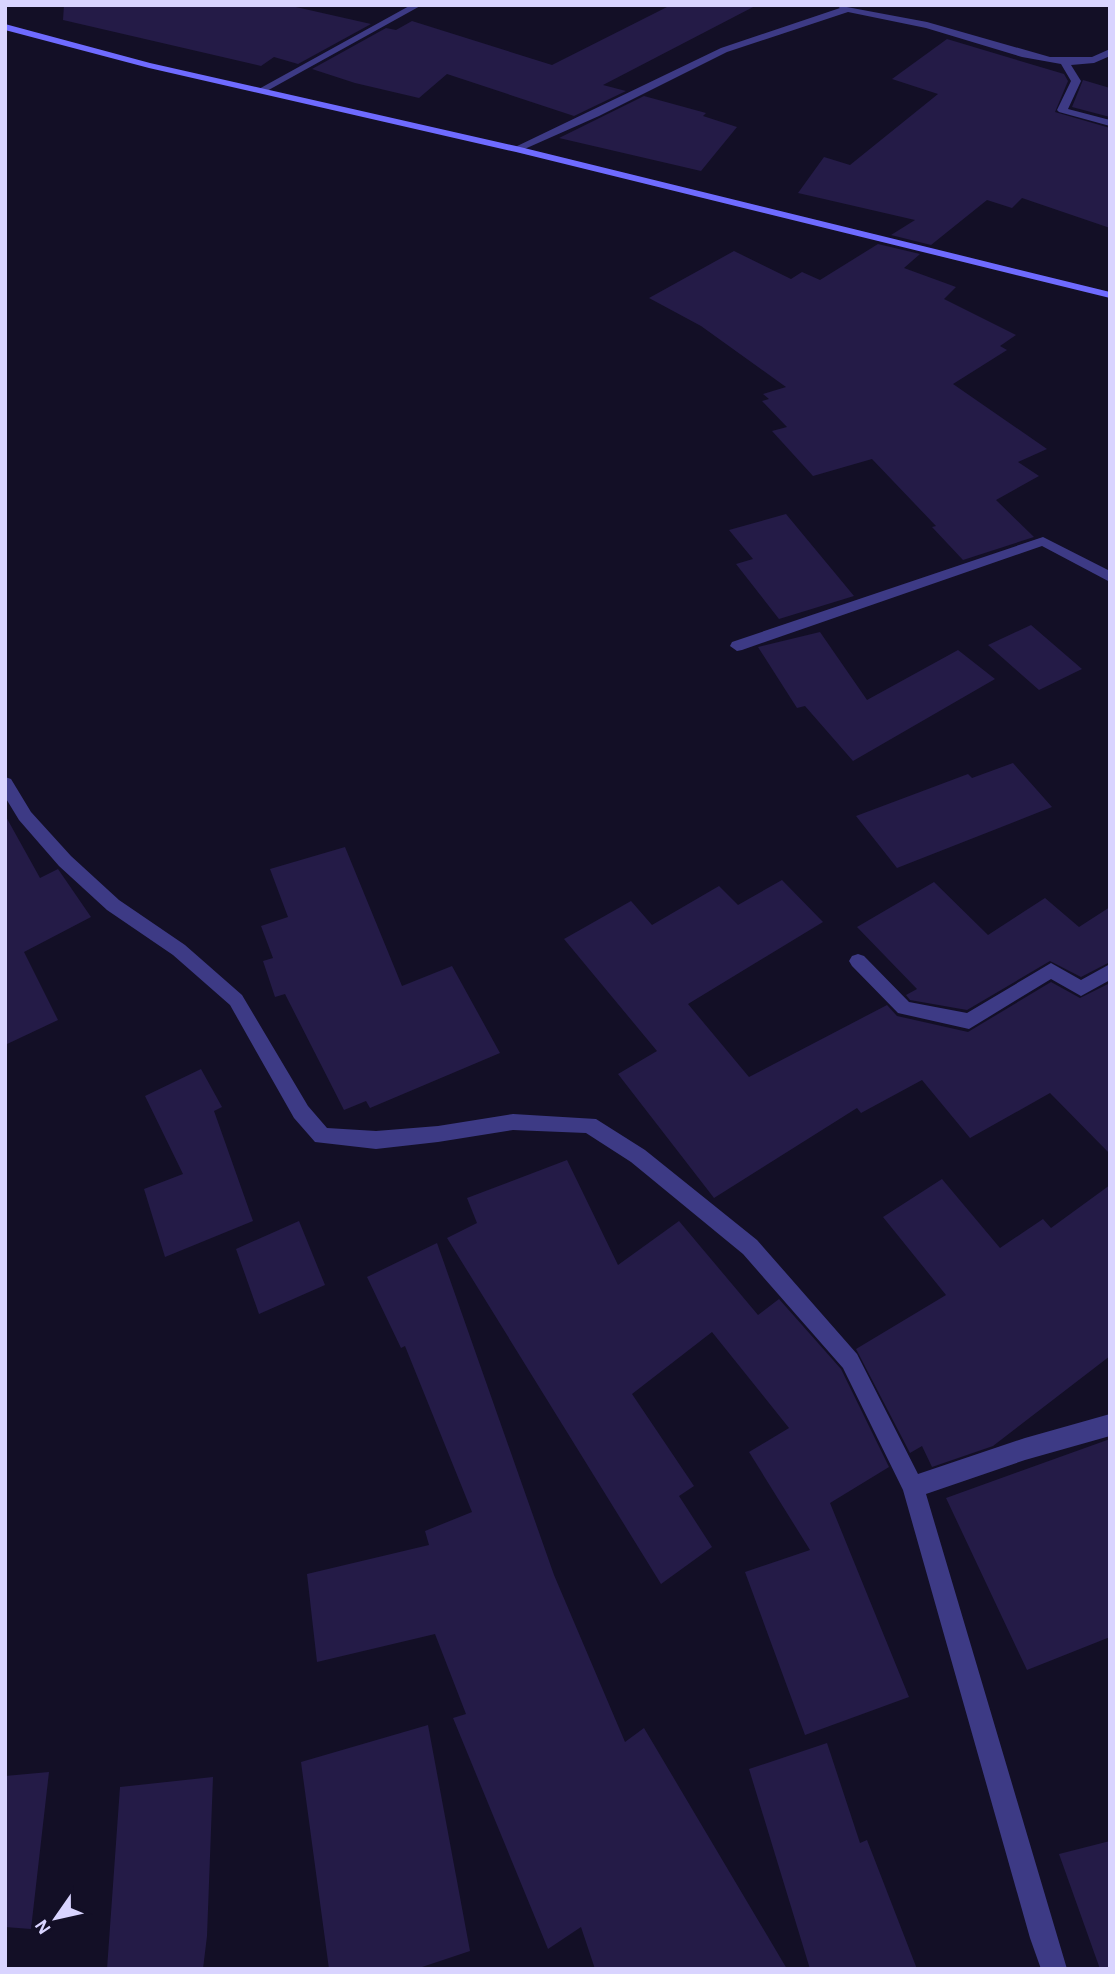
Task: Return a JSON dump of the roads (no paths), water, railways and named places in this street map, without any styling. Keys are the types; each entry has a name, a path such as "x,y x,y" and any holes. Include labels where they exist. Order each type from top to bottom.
{"street":[{"path":"262,90 418,5"},
{"path":"516,149 596,114 724,50 843,7 937,28 1032,58 1075,61 1104,56 1110,52"},
{"path":"5,27 149,65 516,149 1110,295"},
{"path":"1063,60 1076,81 1062,110 1110,123"},
{"path":"737,646 1043,541 1110,577"},
{"path":"5,783 25,816 65,861 113,905 179,950 236,1000 301,1112 321,1136 376,1140 438,1134 513,1122 589,1125 638,1156 750,1247 850,1361 914,1487 1054,1969"},
{"path":"858,961 904,1008 969,1021 1051,970 1080,989 1110,971"},
{"path":"914,1487 1026,1449 1110,1425"}]}
